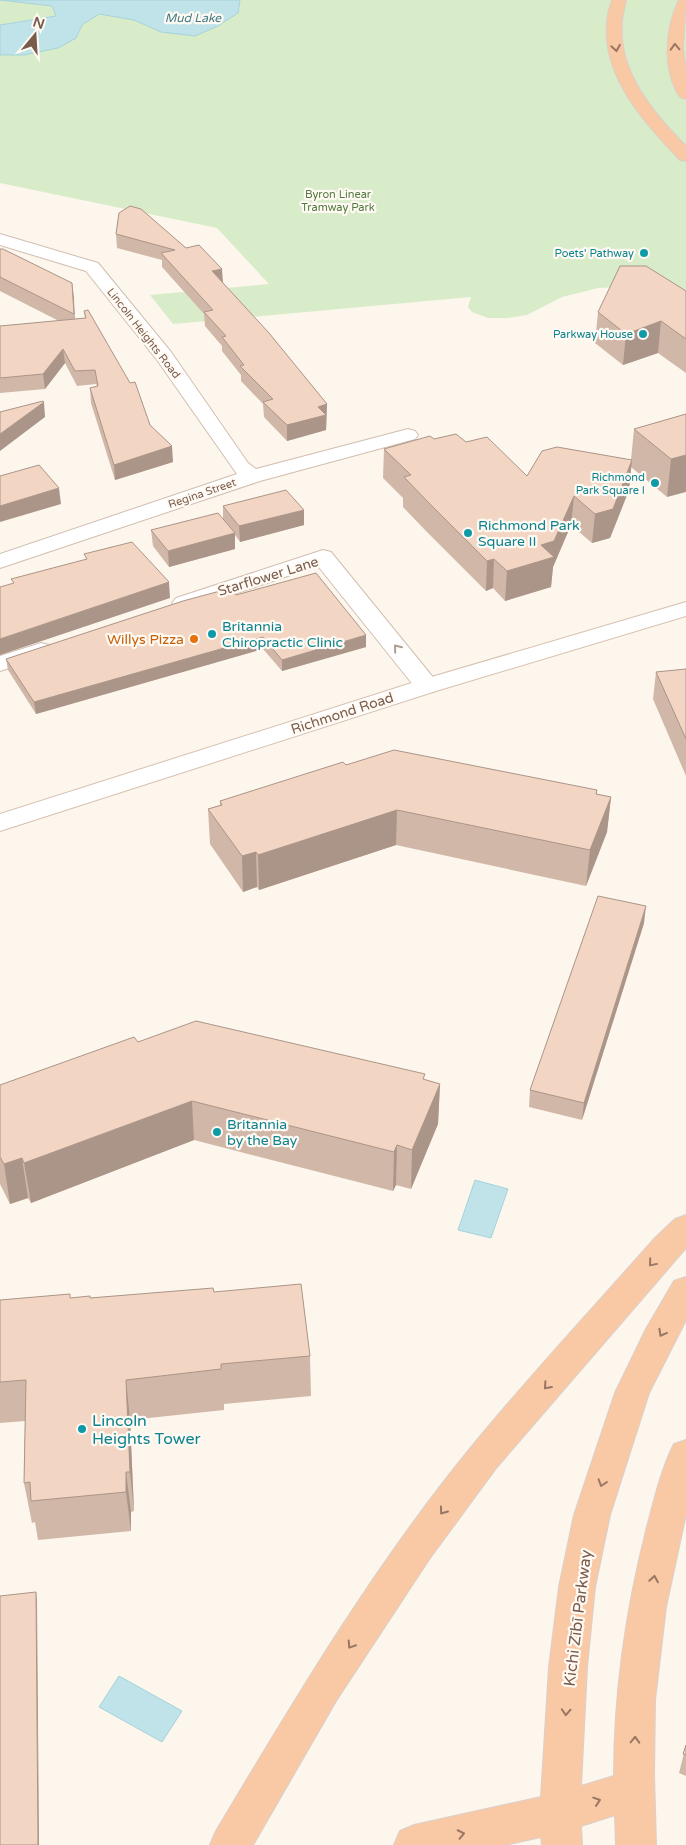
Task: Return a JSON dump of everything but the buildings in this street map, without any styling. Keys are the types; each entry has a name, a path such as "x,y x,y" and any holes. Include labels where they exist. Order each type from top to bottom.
{"highway":[{"path":"619,0 614,32 616,51 622,69 642,106 686,156"},
{"path":"686,0 676,28 674,43 679,75 686,94"},
{"path":"230,1845 323,1688 378,1604 443,1511 485,1456 666,1247 686,1228"},
{"name":"Kichi Zībī Parkway","path":"561,1829 568,1667 577,1587 592,1515 632,1393 658,1340 686,1290"},
{"path":"636,1845 634,1789 636,1700 656,1563 669,1507 686,1455"},
{"path":"414,1845 561,1829 634,1789"}],"street":[{"name":"Lincoln Heights Road","path":"0,239 76,260 92,267 164,356 241,467 252,476"},
{"name":"Regina Street","path":"0,560 252,476 408,435"},
{"name":"Starflower Lane","path":"166,609 323,557 427,686"},
{"name":"Richmond Road","path":"0,822 427,686 686,608"},
{"path":"0,664 65,642"}],"green space":[{"path":"0,0 52,6 56,16 0,25"},
{"name":"Byron Linear Tramway Park","path":"239,0 686,0 686,313 618,287 598,288 562,297 527,315 508,318 488,318 472,312 468,307 471,297 173,324 150,295 269,284 217,228 0,183 0,55 24,55 76,38 82,25 99,14 134,20 161,32"}],"water":[{"name":"Mud Lake","path":"0,0 240,0 238,13 218,26 195,36 161,32 134,20 99,14 82,25 76,38 58,48 24,55 0,55 0,25 56,16 52,6"},
{"path":"475,1180 508,1189 491,1238 458,1230"},
{"path":"119,1676 182,1711 162,1742 99,1707"}],"place":[{"name":"Poets' Pathway","path":"644,253"},
{"name":"Parkway House","path":"643,334"},
{"name":"Richmond Park Square I","path":"655,483"},
{"name":"Richmond Park Square II","path":"468,533"},
{"name":"Britannia Chiropractic Clinic","path":"212,634"},
{"name":"Willys Pizza","path":"194,639"},
{"name":"Britannia by the Bay","path":"217,1132"},
{"name":"Lincoln Heights Tower","path":"82,1429"}]}
